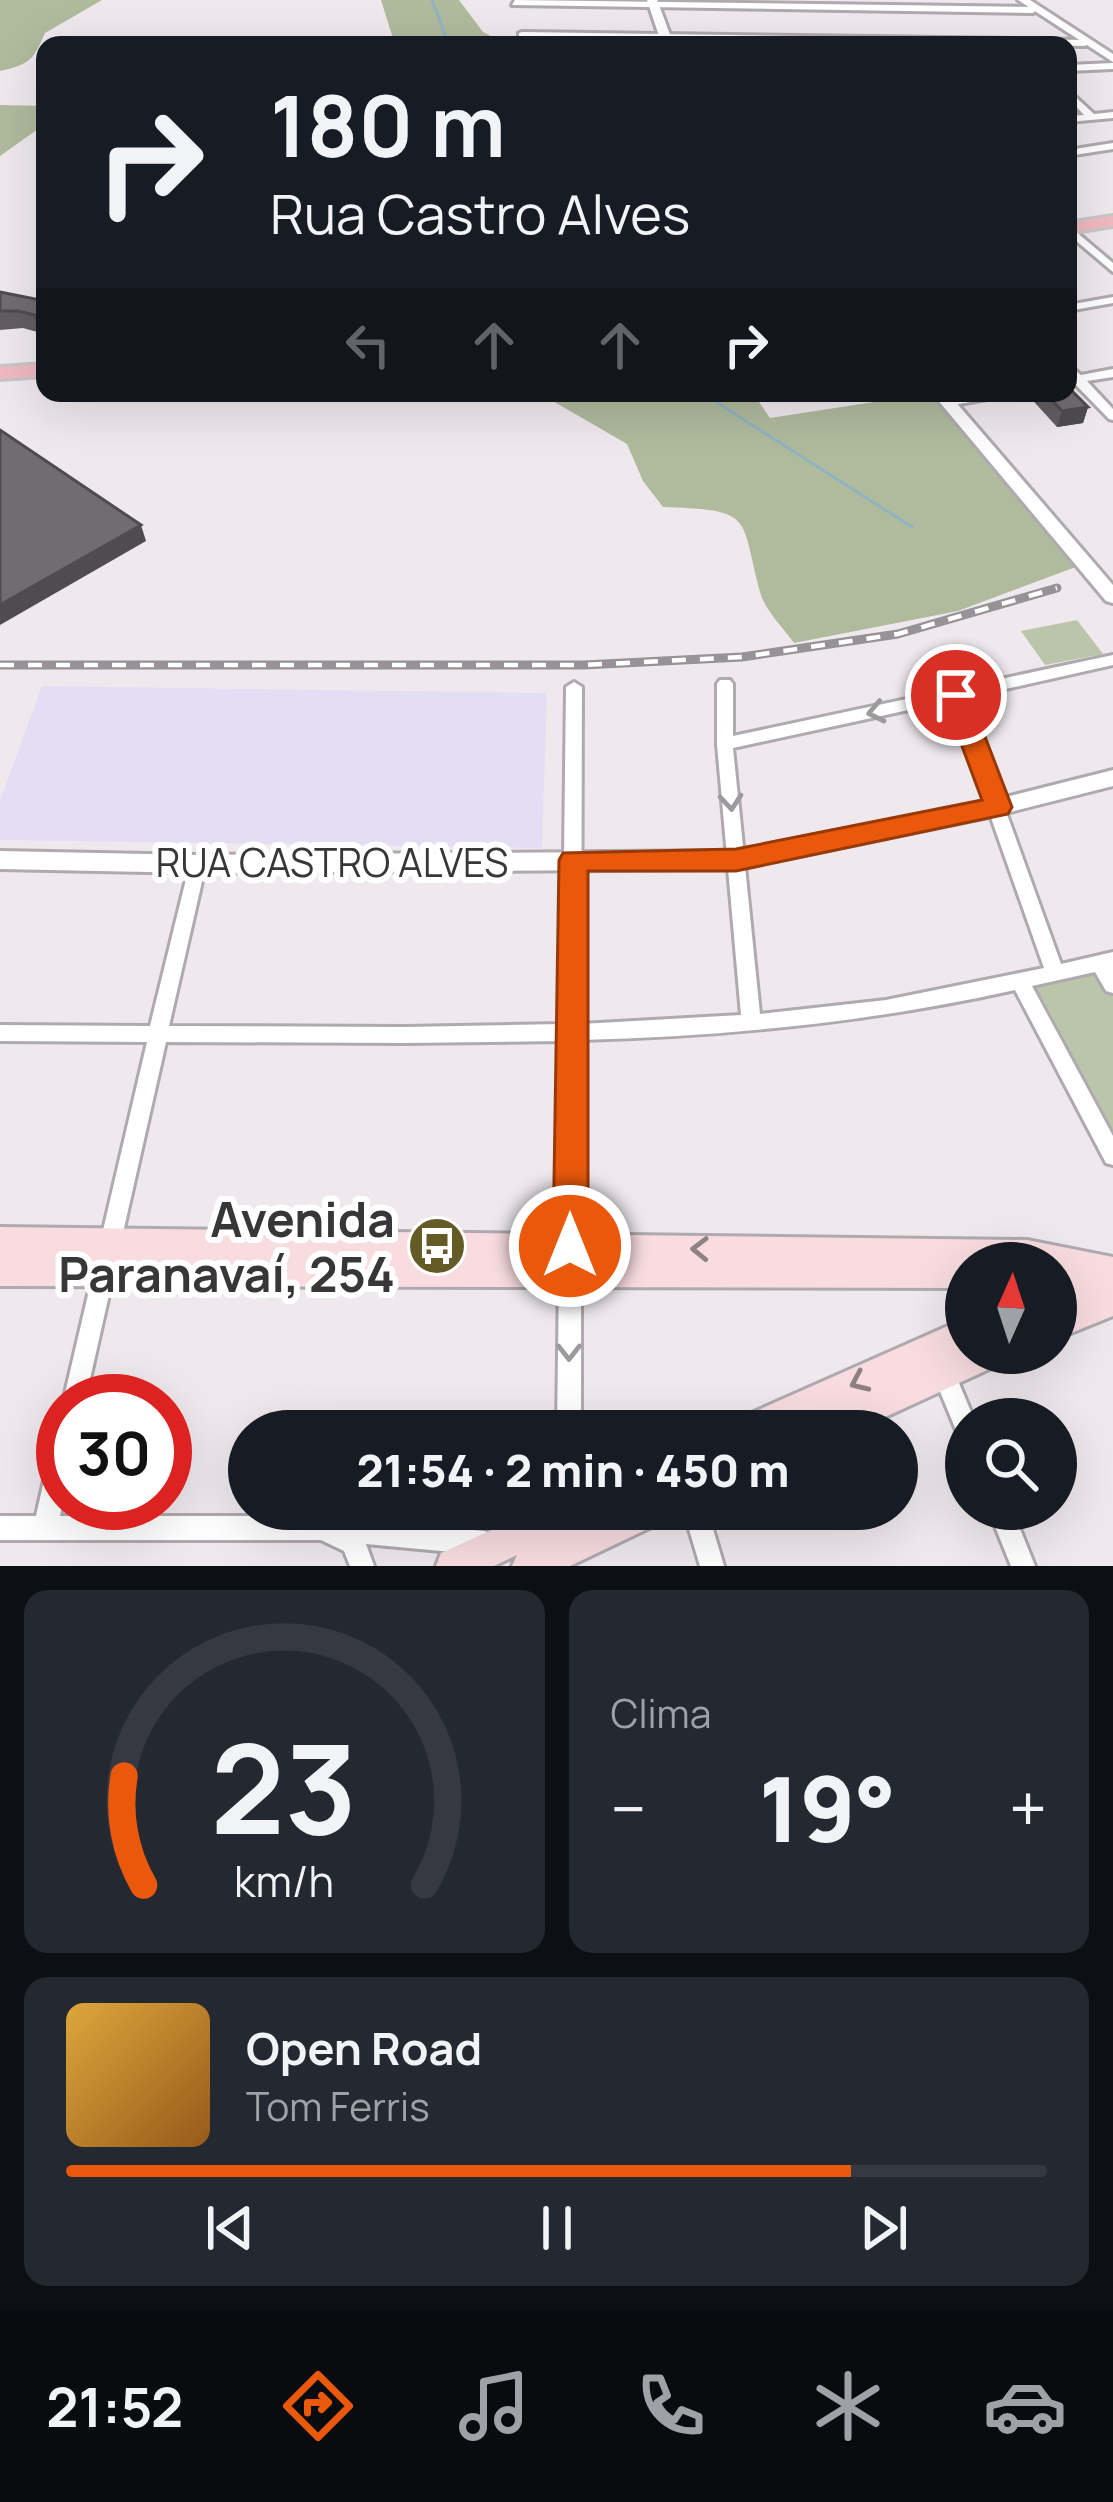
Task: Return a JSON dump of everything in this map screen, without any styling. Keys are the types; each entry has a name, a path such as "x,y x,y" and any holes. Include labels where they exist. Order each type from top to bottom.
{"main road":[{"path":"1077,213 1113,208"},
{"path":"1077,227 1113,221"},
{"path":"0,370 36,368"},
{"path":"0,1242 107,1257 570,1260 1027,1255 1112,1280"},
{"path":"0,1271 107,1257"},
{"path":"570,1260 945,1273"},
{"path":"1077,1289 1112,1280"},
{"path":"1077,1307 1112,1280"},
{"path":"798,1410 945,1343"},
{"path":"863,1410 944,1372"},
{"path":"454,1566 528,1530"},
{"path":"530,1566 607,1530"}],"street":[{"path":"522,36 514,2 1028,5 1074,36"},
{"path":"652,2 663,36"},
{"path":"845,4 855,36"},
{"path":"1077,38 1113,63"},
{"path":"1077,43 1085,43"},
{"path":"1077,67 1113,63"},
{"path":"1077,101 1092,117"},
{"path":"1077,118 1113,115"},
{"path":"1077,152 1107,147 1113,158"},
{"path":"1077,236 1113,269"},
{"path":"1077,306 1113,300"},
{"path":"1077,376 1113,373"},
{"path":"1077,382 1113,416"},
{"path":"948,402 1107,590"},
{"path":"725,744 1113,660"},
{"path":"725,684 725,744 751,1022"},
{"path":"569,1410 574,687"},
{"path":"956,695 1055,972"},
{"name":"RUA CASTRO ALVES","path":"0,860 197,864 736,860 998,807 1113,778"},
{"path":"80,1374 197,864"},
{"path":"0,1033 571,1035 895,1007 1106,962 1113,985"},
{"path":"1020,981 1113,1156"},
{"path":"944,1372 955,1398"},
{"path":"0,1528 36,1528"},
{"path":"192,1528 228,1528"},
{"path":"328,1530 344,1535 362,1566"},
{"path":"343,1530 497,1544"},
{"path":"701,1530 712,1566"},
{"path":"1008,1530 1023,1566"}],"shaded area":[{"path":"42,686 547,693 542,848 0,840 0,800"}],"green space":[{"path":"0,0 102,0 36,36 34,55 0,71"},
{"path":"381,0 459,0 491,36 392,36"},
{"path":"0,105 36,106 36,130 0,156"},
{"path":"554,402 759,402 770,418 874,402 940,402 1081,565 958,611 794,643 763,601 739,522 715,511 663,507 643,481 627,444"},
{"path":"1077,620 1103,654 1045,665 1021,631"},
{"path":"1099,963 1113,985 1113,1156 1020,981"}],"building":[{"path":"0,292 36,299 36,318 0,311"},
{"path":"1077,396 1088,407 1062,411 1054,402 1077,402"},
{"path":"0,430 141,525 0,605"}],"waterway":[{"path":"432,0 446,36"},
{"path":"716,402 912,527"}],"railway":[{"path":"0,665 584,665 742,657 898,634 1057,588"}],"place":[{"name":"Avenida Paranavaí, 254","path":"437,1246"}],"route":[{"path":"570,1246 574,860 736,860 998,807 956,695"}]}
